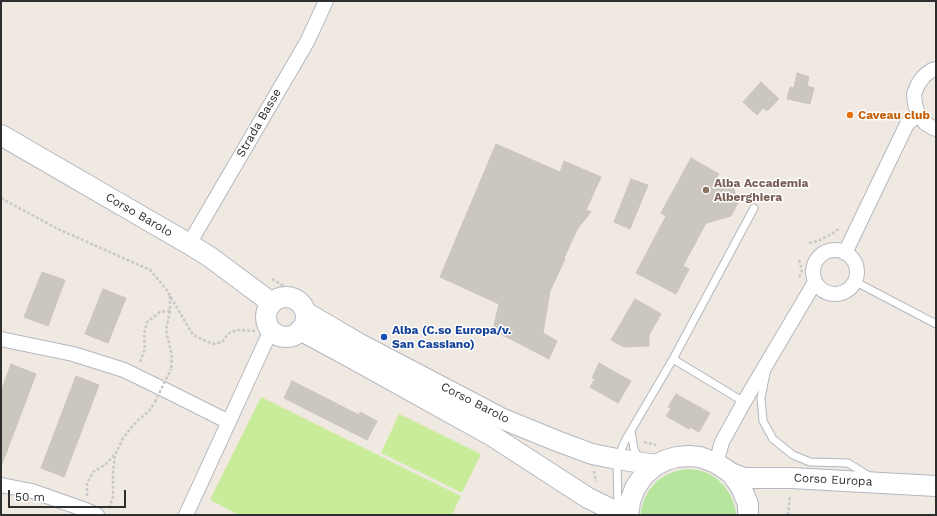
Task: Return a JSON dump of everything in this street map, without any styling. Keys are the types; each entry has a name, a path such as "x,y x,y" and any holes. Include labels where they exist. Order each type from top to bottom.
{"main road":[{"name":"Corso Barolo","path":"1,135 210,257 271,304"},
{"path":"281,297 293,298 303,306 302,313 295,334 282,336 270,333 266,320 266,314 271,304 275,300 281,297"},
{"name":"Corso Barolo","path":"302,313 503,419 592,454 649,464"},
{"name":"Corso Barolo","path":"302,313 350,357 494,438 588,498 623,514"},
{"name":"Corso Europa","path":"649,464 689,456 700,457 744,478 791,478 936,486"},
{"path":"623,514 630,502 635,488 644,475 649,464"},
{"path":"723,468 741,487 748,504 748,515"}],"street":[{"name":"Strada Basse","path":"189,244 307,42 326,1"},
{"path":"936,69 924,76 918,84 914,94 914,104 918,114 924,123 936,129"},
{"path":"845,253 907,124 918,114"},
{"path":"832,250 845,253 854,262 856,268 854,281 851,287 845,291 832,293 825,291 815,282 813,275 816,262 825,252 832,250"},
{"path":"723,468 722,442 815,282"},
{"path":"186,515 270,333"},
{"path":"1,339 72,354 124,370 229,422"},
{"path":"1,485 32,491 92,512"}],"lane":[{"path":"623,514 617,459 626,439 673,359 754,208"},
{"path":"854,281 936,324"},
{"path":"673,359 744,402"},
{"path":"767,364 761,398 763,421 773,439 793,455 810,462 848,464 882,483"},
{"path":"631,431 634,449 649,464"}],"path":[{"path":"1,198 58,229 150,270 166,289 193,335 213,344 222,342 228,334 237,330 270,333"},
{"path":"268,277 302,313"},
{"path":"113,497 115,455 123,438 155,402 171,369 172,356 166,330 170,311 170,296"},
{"path":"135,376 145,349 144,334 147,322 160,312 170,311"},
{"path":"588,498 596,483 592,454"},
{"path":"92,512 87,483 93,472 106,464 115,455"}],"green space":[{"path":"261,397 461,496 452,515 239,515 210,500"},
{"path":"399,414 481,454 462,493 381,453"},
{"path":"687,469 708,473 717,479 731,496 736,515 641,515 644,500 649,490 657,481 676,471"}],"building":[{"path":"797,73 809,77 807,86 814,88 810,104 787,99 790,87 794,88"},
{"path":"761,82 779,99 767,111 763,108 757,115 743,102"},
{"path":"496,144 560,172 564,161 601,177 586,210 591,212 578,228 550,291 543,333 557,341 549,359 493,330 499,304 440,277"},
{"path":"691,158 719,174 716,179 734,189 738,203 731,216 706,223 683,266 689,269 676,294 636,273 666,216 661,213"},
{"path":"631,179 648,185 630,229 614,222"},
{"path":"42,272 65,280 48,326 24,317"},
{"path":"103,289 126,298 108,343 85,334"},
{"path":"635,299 661,314 649,335 649,346 624,347 611,340"},
{"path":"599,363 631,381 618,403 590,387 595,379 592,378"},
{"path":"11,364 36,374 2,464 1,392"},
{"path":"76,376 99,385 64,477 41,468"},
{"path":"292,381 359,415 360,412 377,421 367,440 284,398"},
{"path":"676,394 710,413 699,432 690,427 689,429 666,416 671,409 668,407"}],"place":[{"name":"Caveau club","path":"850,115"},
{"name":"Alba Accademia Alberghiera","path":"706,190"},
{"name":"Alba (C.so Europa/v. San Cassiano)","path":"384,337"}]}
